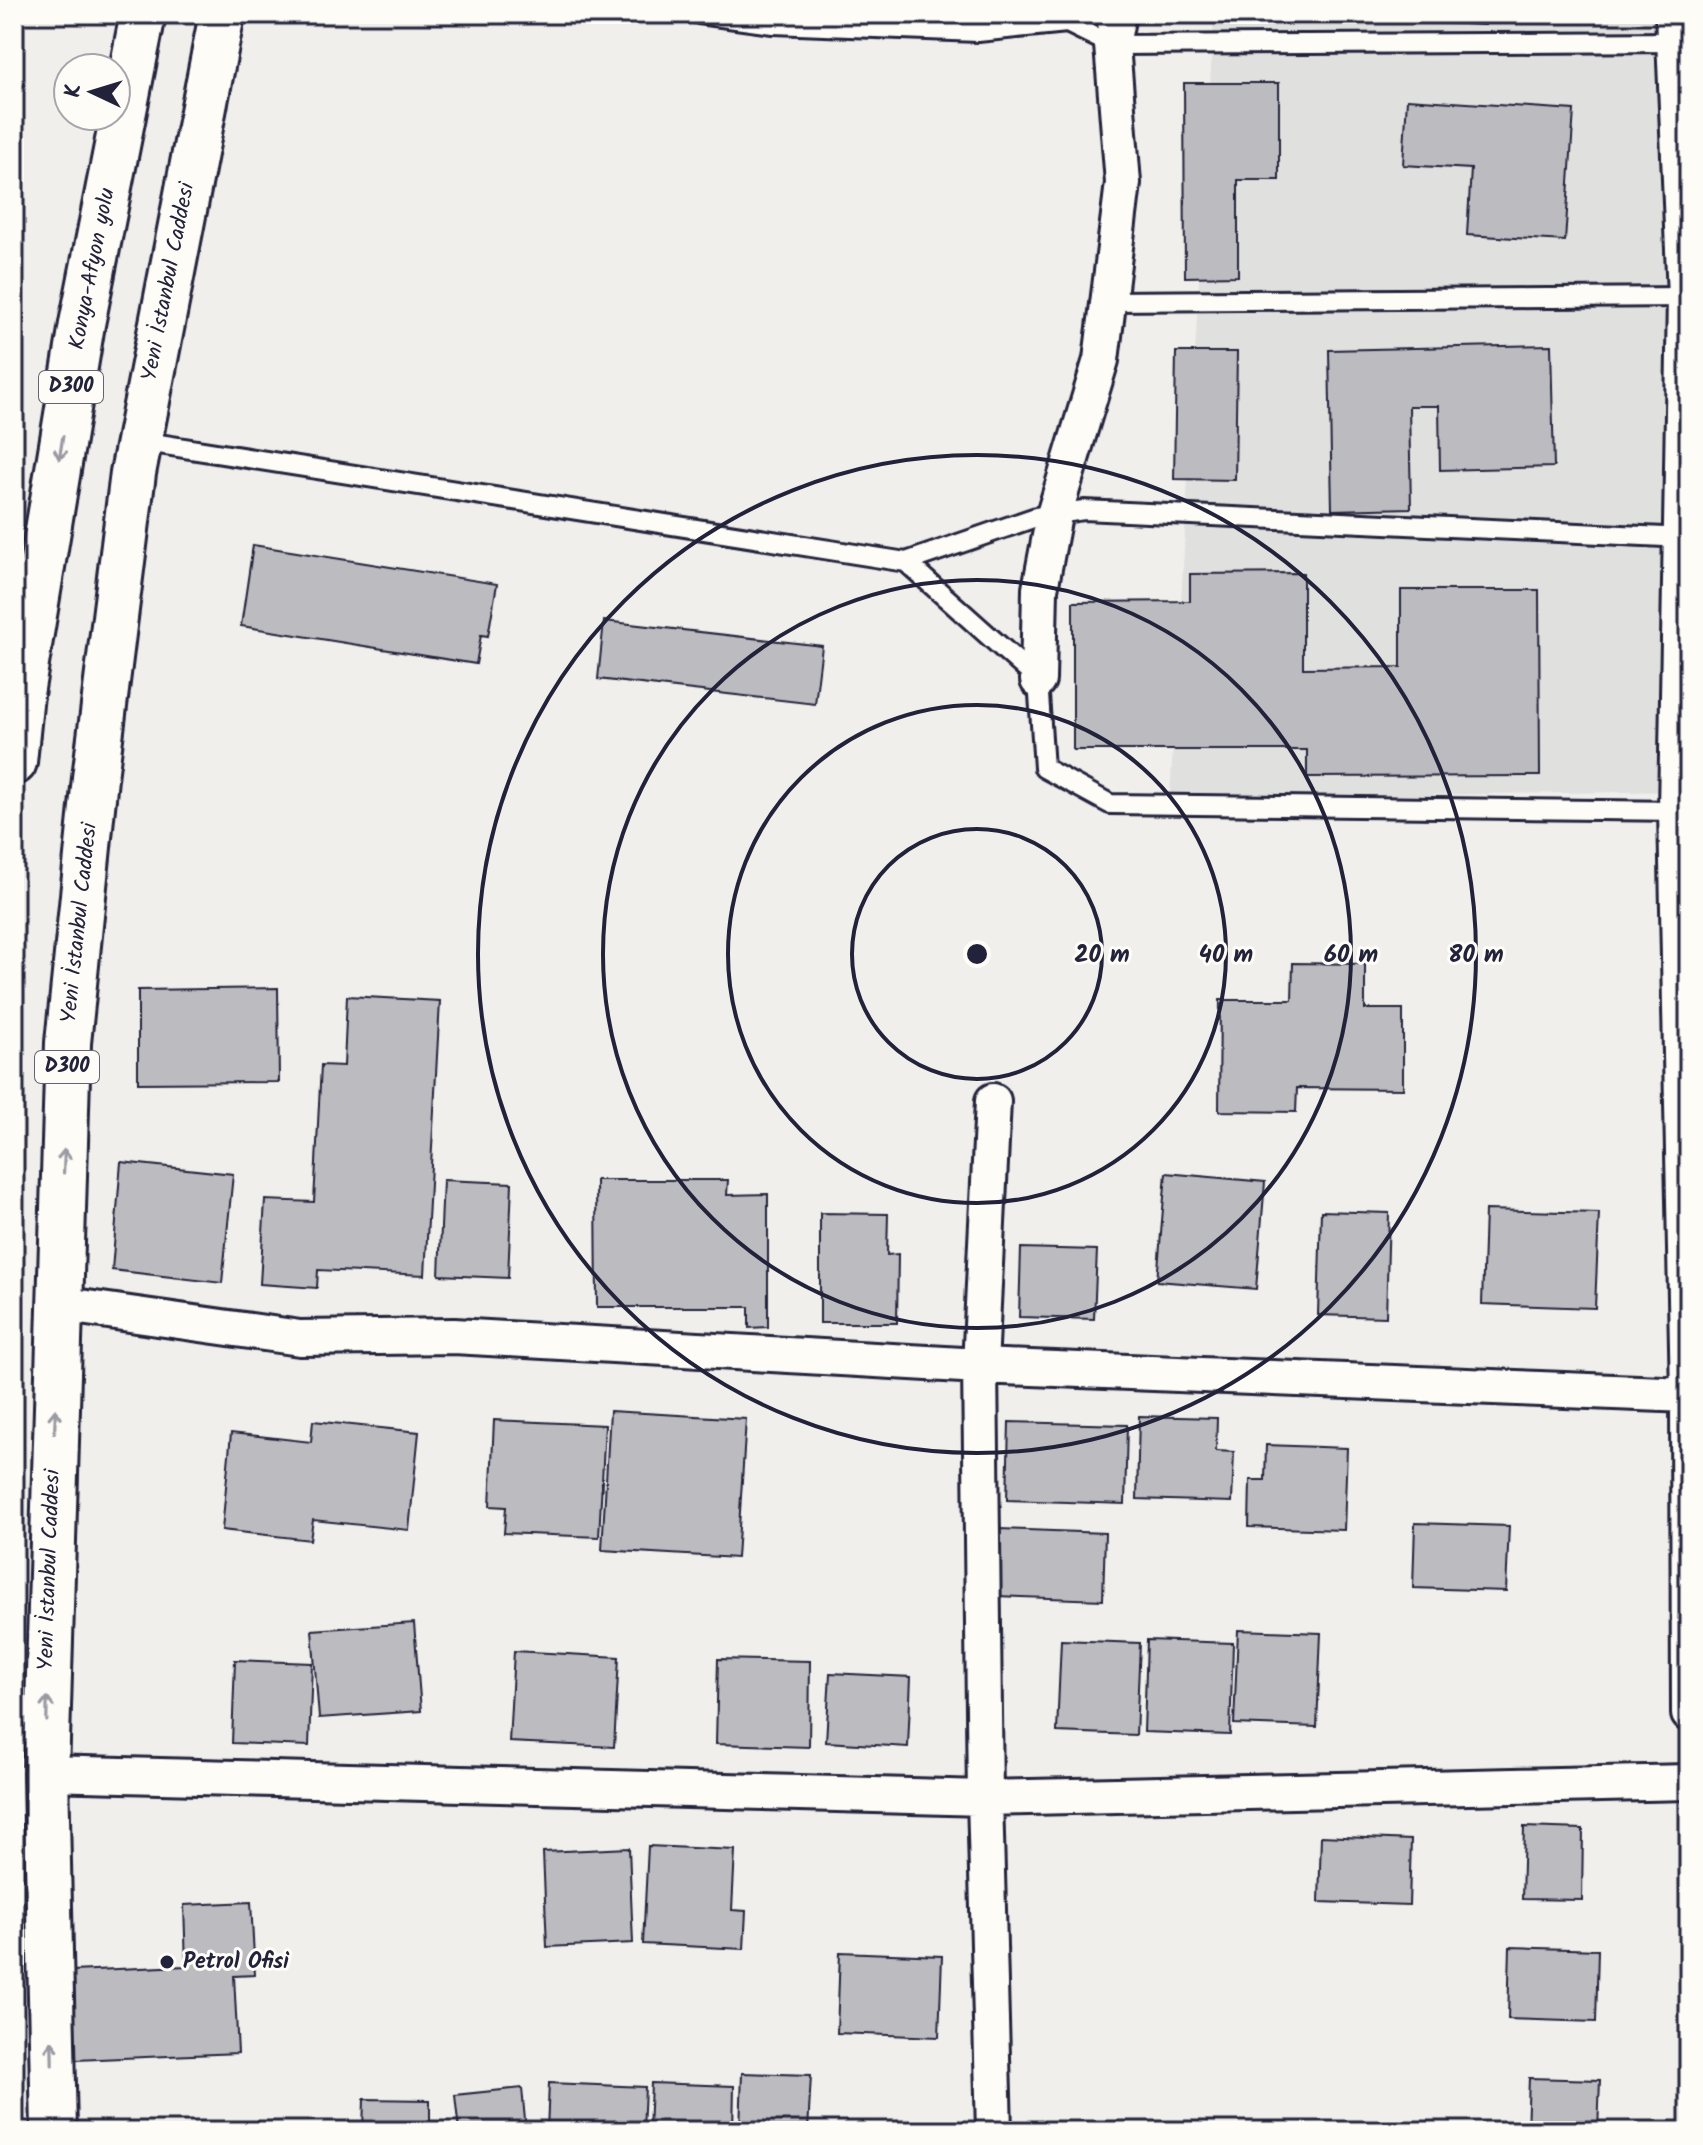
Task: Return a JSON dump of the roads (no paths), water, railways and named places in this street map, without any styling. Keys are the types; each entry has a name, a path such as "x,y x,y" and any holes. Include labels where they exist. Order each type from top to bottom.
{"highway":[{"name":"Yeni İstanbul Caddesi","path":"54,2131 46,1773 68,1043 95,778 140,441 222,14"},
{"name":"Konya-Afyon yolu","path":"14,762 21,694 82,324 137,26"}],"street":[{"path":"1038,680 1040,589 1054,515 1101,360 1123,183 1115,29"},
{"path":"1679,33 1687,297 1682,811 1689,1714"},
{"path":"993,1101 980,1366 985,1798 994,2131"},
{"path":"59,1304 300,1338 454,1336 980,1366 1688,1395"},
{"path":"46,1773 985,1798 1689,1782"}],"lane":[{"path":"699,14 773,24 978,32 1067,23 1115,29 1679,33"},
{"path":"1107,301 1687,297"},
{"path":"140,441 906,562 1036,517 1084,510 1685,538"},
{"path":"906,562 1038,680 1044,768 1110,804 1682,811"}],"place":[{"name":"Petrol Ofisi","path":"167,1962"}]}
